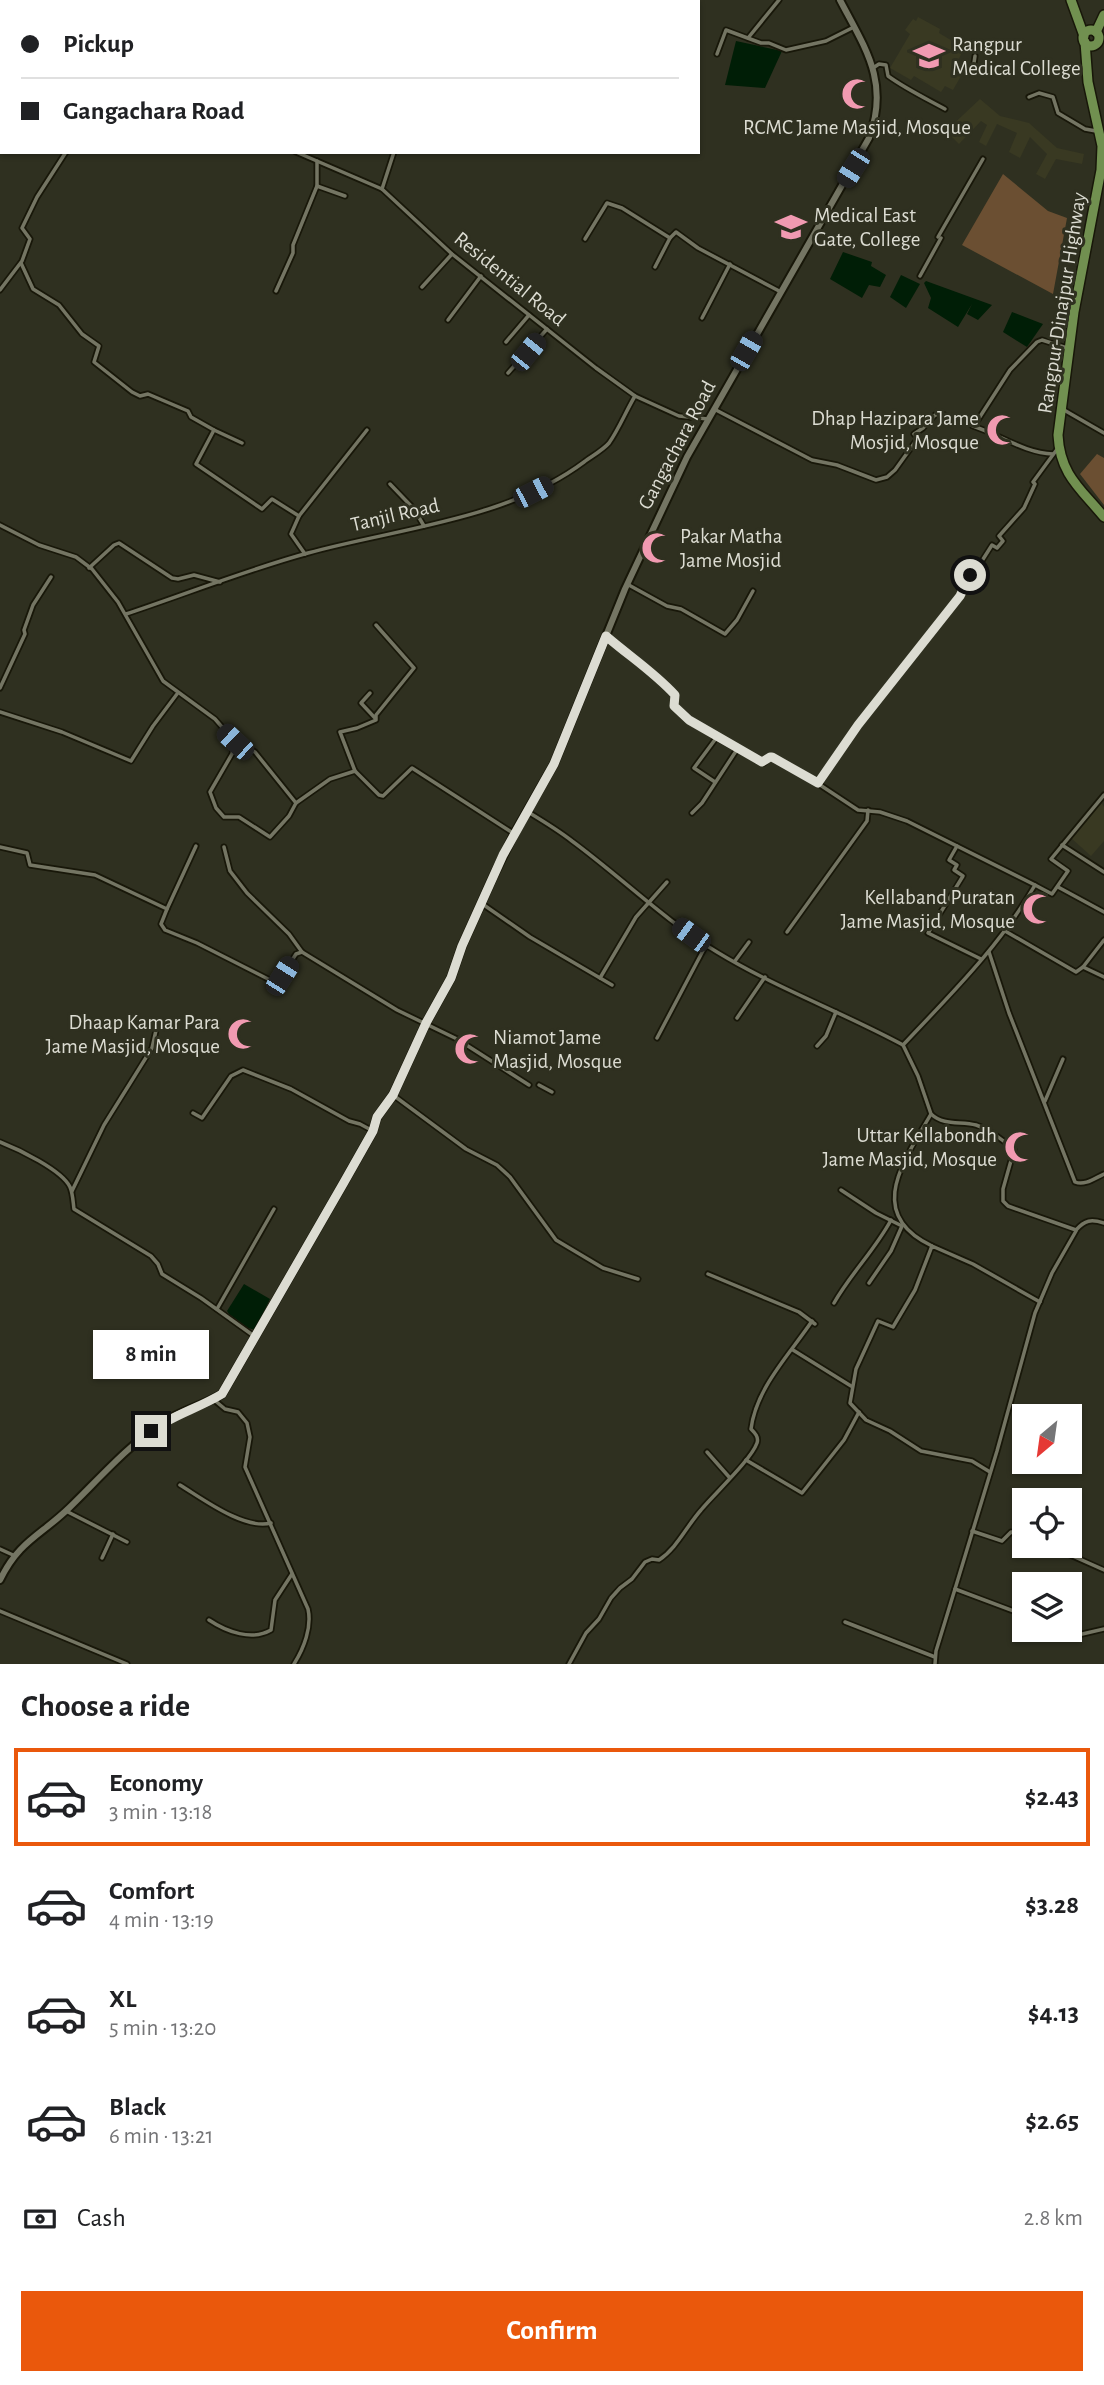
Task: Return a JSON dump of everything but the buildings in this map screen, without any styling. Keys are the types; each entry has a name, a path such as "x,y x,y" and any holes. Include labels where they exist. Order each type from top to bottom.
{"highway":[{"path":"1073,0 1094,36"},
{"path":"1094,36 1104,15"},
{"name":"Rangpur-Dinajpur Highway","path":"1094,36 1088,82 1102,146 1101,170 1069,349 1056,451 1072,481 1104,517"}],"main road":[{"name":"Gangachara Road","path":"0,1580 13,1555 66,1511 136,1442 166,1420 222,1394 373,1131 377,1117 393,1095 426,1023 451,978 481,903 514,834 554,764 627,584 669,492 869,138 878,104 878,91 864,45 840,0"}],"street":[{"path":"748,38 779,0"},
{"path":"717,54 726,30 786,50 826,41 854,27"},
{"path":"973,69 975,56"},
{"path":"873,68 879,64 886,65 888,76 893,80 944,109"},
{"path":"1029,97 1039,93 1053,97 1058,113 1085,129 1098,132"},
{"path":"0,290 20,263 30,239 22,228 37,197 64,154"},
{"name":"Residential Road","path":"301,154 382,189 452,254 635,396 679,416 708,419"},
{"path":"382,189 393,154"},
{"path":"920,275 983,159"},
{"path":"276,291 317,186 317,161"},
{"path":"317,186 345,196"},
{"path":"585,239 607,202 622,208 670,238"},
{"path":"655,267 676,232 698,248 781,292"},
{"path":"422,287 452,254"},
{"path":"20,263 33,289 59,305 82,334 99,346 94,362 132,392 140,396 148,394 188,411 191,417 242,443"},
{"path":"702,318 730,264"},
{"path":"448,320 481,276"},
{"path":"506,342 529,315"},
{"path":"508,373 547,329"},
{"path":"973,426 1010,370 1037,342 1045,341 1069,349"},
{"name":"Tanjil Road","path":"125,614 305,554 363,538 464,515 475,515 533,492 569,474 608,444 635,396"},
{"path":"714,409 812,460 837,465 876,480 887,477 895,470 918,438 914,433 935,415 942,414 1042,454 1056,451"},
{"path":"1062,409 1104,433"},
{"path":"214,430 196,464 261,509 271,499 299,516"},
{"path":"305,554 291,534 299,516 367,430"},
{"path":"818,783 858,725 960,596 970,575 974,575 992,545 997,548 1003,541 999,536 1024,508 1035,484 1033,482 1056,451"},
{"path":"390,484 414,509 424,526"},
{"path":"0,525 39,545 76,557 89,568 107,587 125,614 163,681 215,719 235,742 255,752 296,803"},
{"path":"89,568 119,543 172,578 194,575 219,582"},
{"path":"0,688 25,634 33,605 51,577"},
{"path":"627,584 667,606 681,608 725,634 737,620 752,591"},
{"path":"376,625 414,668 376,715 376,720"},
{"path":"606,636 631,658 659,677 675,695 674,706 689,720 717,737 764,763 772,757 858,810 892,816 1052,894 1068,871 1051,859 1104,795"},
{"path":"0,712 62,732 131,761 178,694"},
{"path":"370,694 361,703 376,720"},
{"path":"376,720 340,732 355,771 379,795 383,796 410,770 415,769 514,834"},
{"path":"716,782 694,768 717,737"},
{"path":"235,742 232,754 210,792 216,808 224,817 239,817 270,837 289,816 296,803 330,779 355,771"},
{"path":"692,813 702,803 738,748"},
{"path":"787,932 867,821 868,810"},
{"path":"528,811 570,839 648,903 706,945 817,1004 853,1018 903,1045 918,1076 931,1114 951,1123 976,1125 1013,1147 1003,1189 1003,1201 1008,1206 1076,1230"},
{"path":"1062,845 1104,872"},
{"path":"196,846 161,924 165,930 272,981 282,976 296,954 302,952"},
{"path":"957,846 949,860 957,865 954,870 964,876 928,933 982,960"},
{"path":"0,847 26,853 30,865 95,875 167,909"},
{"path":"224,847 230,871 247,893 289,934 302,952 397,1010 457,1038 529,1085"},
{"path":"600,978 632,923 667,882"},
{"path":"903,1045 982,960 1018,915 1035,885"},
{"path":"1058,887 1104,912"},
{"path":"481,903 530,937 612,985"},
{"path":"1005,931 1076,972 1104,940"},
{"path":"735,961 749,942"},
{"path":"657,1038 706,945"},
{"path":"989,951 1009,1013 1074,1182 1087,1182 1104,1174"},
{"path":"1083,967 1104,977"},
{"path":"737,1018 765,977"},
{"path":"817,1046 826,1036 836,1012"},
{"path":"72,1193 104,1125 152,1048 157,1026"},
{"path":"1044,1103 1063,1059"},
{"path":"193,1113 202,1118 231,1076 243,1070 291,1089 349,1122 373,1131"},
{"path":"539,1085 552,1092"},
{"path":"393,1095 466,1149 497,1165 510,1177 556,1240 603,1268 638,1279"},
{"path":"931,1114 901,1170 894,1192 902,1226 915,1238 973,1264 1040,1301"},
{"path":"0,1142 57,1174 69,1184 74,1209 151,1256 162,1274 254,1336"},
{"path":"841,1190 902,1226 891,1251 869,1283"},
{"path":"217,1309 274,1209"},
{"path":"834,1303 880,1242 891,1220"},
{"path":"935,1664 1040,1301 1076,1230 1082,1223 1091,1220 1104,1223"},
{"path":"932,1246 915,1290 893,1327 878,1321 856,1369 850,1403 866,1420 890,1431 921,1451 972,1461 990,1472"},
{"path":"569,1664 586,1633 620,1588 632,1579 645,1562 659,1560 668,1554 697,1514 746,1460 758,1442 758,1437 751,1429 764,1390 813,1322 799,1312 708,1274"},
{"path":"793,1350 851,1386"},
{"path":"214,1399 225,1409 238,1412 247,1423 250,1437 246,1467 308,1609 311,1620 300,1655 294,1664"},
{"path":"746,1460 802,1493 844,1440 859,1412"},
{"path":"707,1452 730,1478"},
{"path":"180,1485 219,1509 250,1523 271,1523"},
{"path":"66,1511 127,1542"},
{"path":"972,1531 1002,1541 1012,1532"},
{"path":"102,1558 113,1534"},
{"path":"0,1549 13,1555"},
{"path":"1077,1558 1104,1570"},
{"path":"209,1620 230,1632 262,1636 271,1629 275,1601 292,1574"},
{"path":"955,1589 1012,1610"},
{"path":"0,1611 127,1664"},
{"path":"845,1622 935,1657"},
{"path":"1082,1635 1104,1629"}],"shaded area":[{"name":"Rangpur Medical College","path":"918,17 940,29 939,33 964,48 957,63 965,69 953,90 945,86 941,92 914,76 911,80 890,68 910,34 905,30 913,19 916,21"},
{"path":"736,41 782,51 765,88 725,85"},
{"path":"980,99 1000,116 1029,123 1057,148 1084,154 1082,164 1056,159 1045,179 1036,174 1047,154 1030,137 1020,158 1009,152 1017,133 997,124 986,146 979,142 987,125 981,121 959,144 946,131"},
{"path":"1003,174 1048,211 1067,218 1053,294 962,245"},
{"path":"843,252 872,262 871,266 886,275 880,287 869,285 862,298 830,279"},
{"path":"901,275 920,284 906,308 890,297"},
{"path":"926,281 992,305 978,320 967,314 972,304 958,327 928,308 931,298 924,283"},
{"path":"1012,312 1043,324 1027,347 1003,332"},
{"path":"1097,454 1104,458 1104,505 1080,474"},
{"path":"1101,802 1104,807 1104,841 1091,856 1070,837"},
{"path":"244,1284 270,1299 255,1330 248,1328 227,1311"}],"place":[{"name":"Rangpur Medical College","path":"929,56"},
{"name":"RCMC Jame Masjid, Mosque","path":"857,94"},
{"name":"Medical East Gate, College","path":"791,227"},
{"name":"Dhap Hazipara Jame Mosjid, Mosque","path":"1002,430"},
{"name":"Pakar Matha Jame Mosjid","path":"657,548"},
{"name":"Kellaband Puratan Jame Masjid, Mosque","path":"1038,909"},
{"name":"Dhaap Kamar Para Jame Masjid, Mosque","path":"243,1034"},
{"name":"Niamot Jame Masjid, Mosque","path":"470,1049"},
{"name":"Uttar Kellabondh Jame Masjid, Mosque","path":"1020,1147"}],"route":[{"path":"151,1431 166,1420 222,1394 343,1184 373,1131 377,1117 393,1095 426,1023 451,978 462,946 493,877 554,764 606,636 631,658 659,677 675,695 674,706 689,720 764,763 772,757 818,783 858,725 960,596 970,575"}]}
